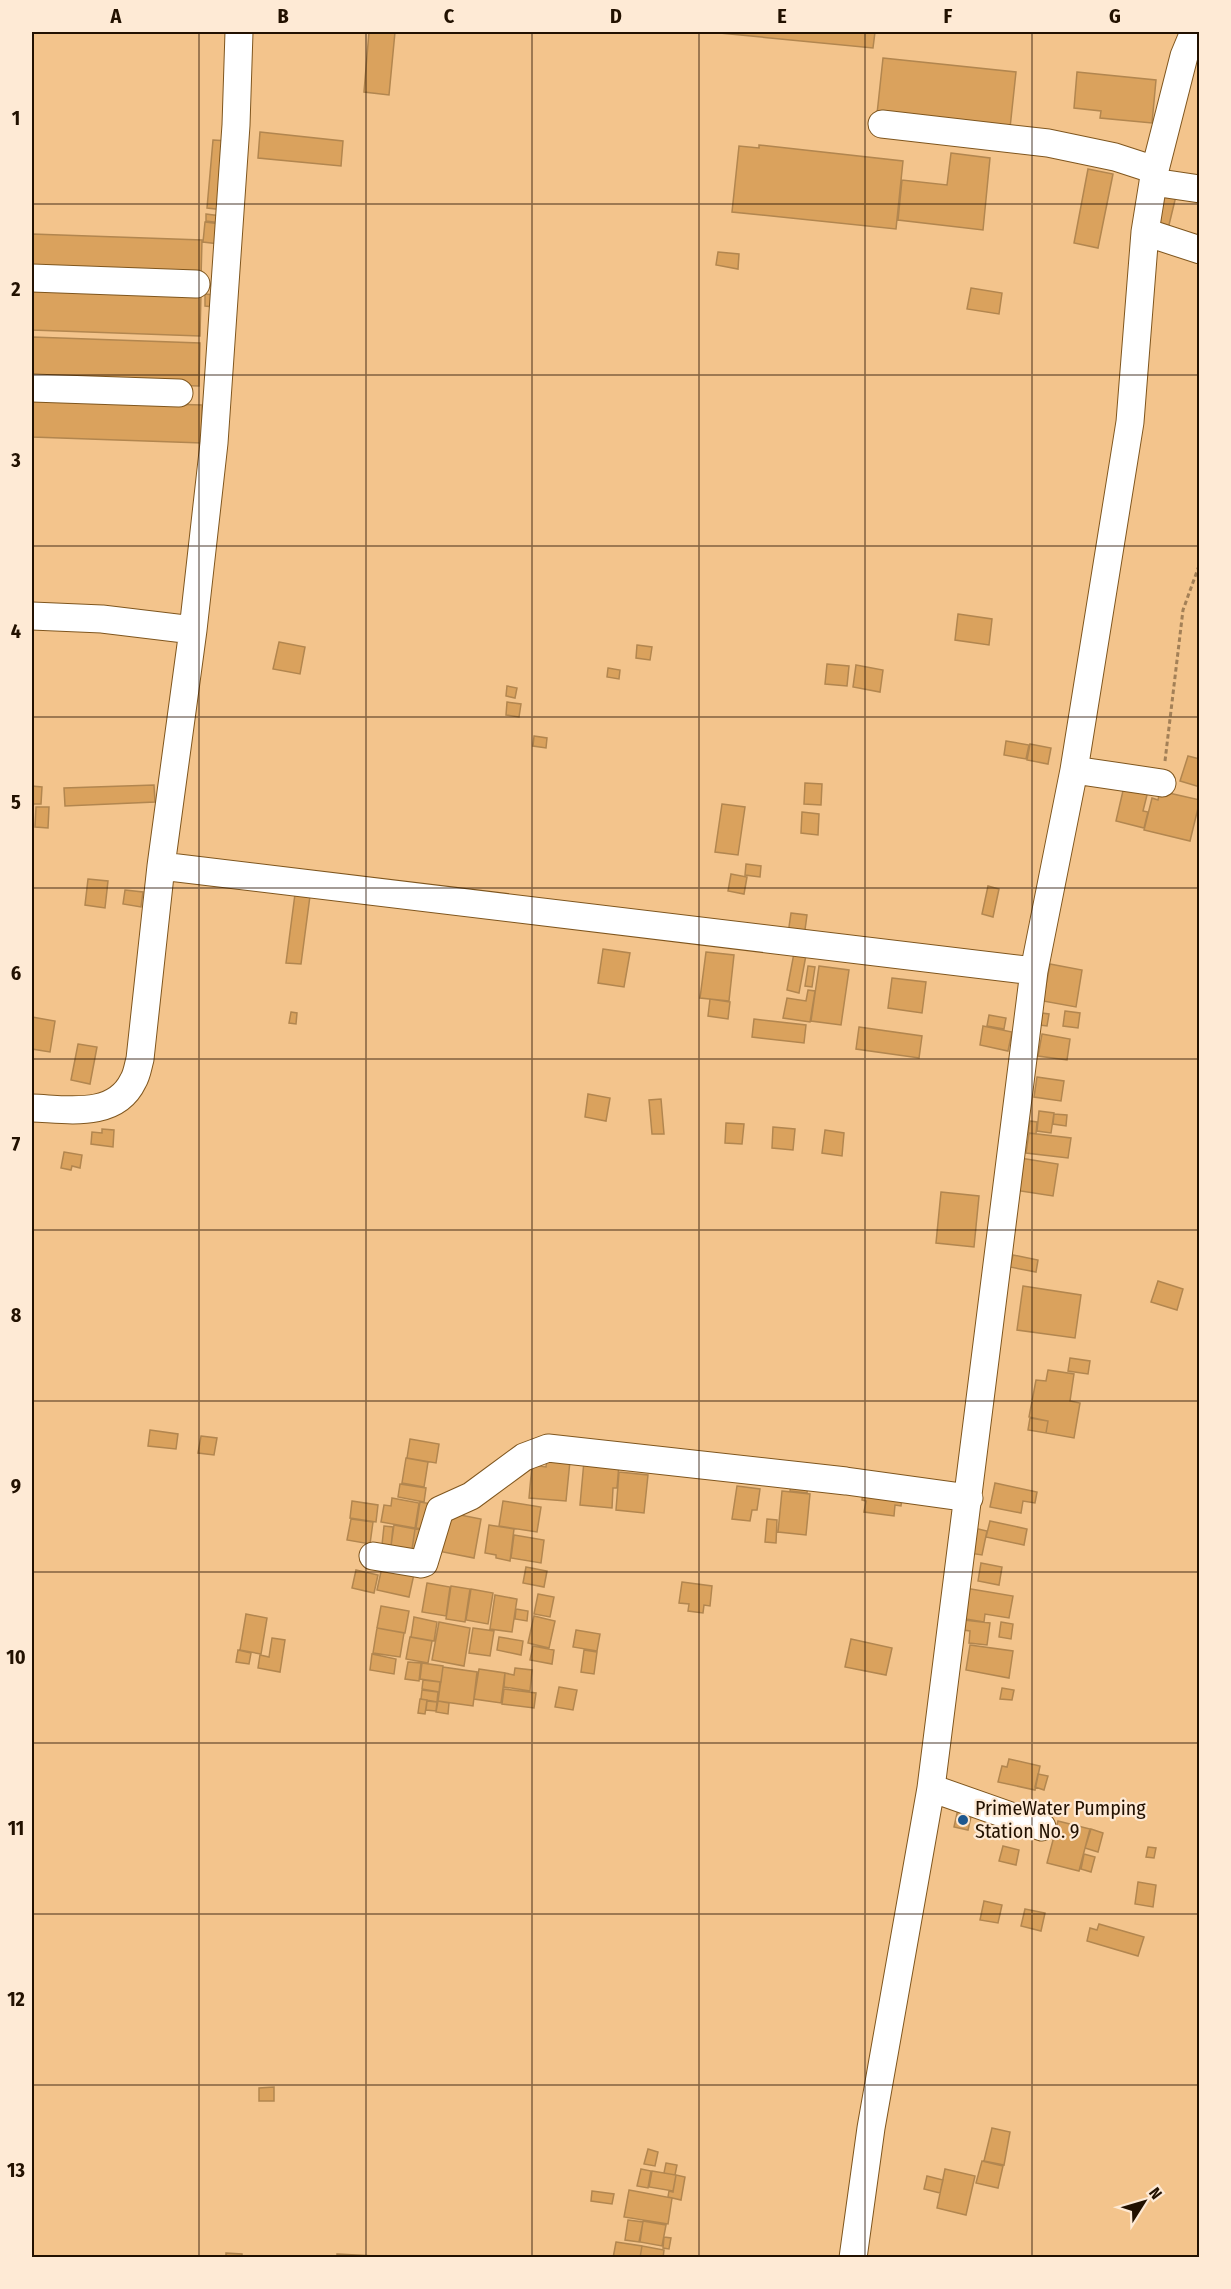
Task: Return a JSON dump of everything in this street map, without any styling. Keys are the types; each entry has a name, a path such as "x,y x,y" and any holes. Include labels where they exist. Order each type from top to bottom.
{"street":[{"path":"32,1108 104,1107 123,1096 134,1080 140,1059 161,866 193,630 215,432 234,148 239,32"},
{"path":"853,2258 871,2128 931,1788 1034,971 1074,770 1130,422 1145,232 1154,176 1184,56 1194,32"},
{"path":"882,124 1048,143 1114,157 1154,176 1200,189"},
{"path":"1145,232 1200,250"},
{"path":"32,278 196,284"},
{"path":"32,388 179,393"},
{"path":"32,616 102,618 193,630"},
{"path":"1074,770 1162,783"},
{"path":"161,866 1034,971"},
{"path":"373,1556 424,1563 440,1510 471,1496 524,1457 548,1448 846,1481 969,1498"},
{"path":"931,1788 1042,1827"}],"path":[{"path":"1162,783 1182,610 1200,563"}],"building":[{"path":"369,32 395,32 389,95 364,92"},
{"path":"709,32 875,32 873,48"},
{"path":"883,58 1016,72 1010,128 877,114"},
{"path":"1077,72 1156,80 1152,123 1100,118 1101,111 1074,108"},
{"path":"260,132 343,141 341,166 258,158"},
{"path":"213,140 229,141 224,210 207,208"},
{"path":"759,145 903,161 896,229 732,212 739,146 759,148"},
{"path":"951,153 990,158 983,230 898,220 902,180 947,185"},
{"path":"1088,169 1113,174 1098,248 1074,243"},
{"path":"1157,192 1176,196 1168,229 1150,225"},
{"path":"206,214 221,216 221,223 206,221"},
{"path":"205,222 221,224 219,244 203,242"},
{"path":"32,234 202,240 201,278 32,272"},
{"path":"718,252 739,254 738,269 716,265"},
{"path":"32,287 201,293 200,336 32,330"},
{"path":"971,288 1002,293 999,314 967,309"},
{"path":"205,294 215,295 214,307 205,306"},
{"path":"32,337 200,343 199,386 32,381"},
{"path":"32,400 202,405 202,443 32,437"},
{"path":"958,614 992,619 989,645 955,640"},
{"path":"279,642 305,647 300,674 273,669"},
{"path":"637,645 652,647 650,660 636,658"},
{"path":"827,664 849,666 847,686 825,684"},
{"path":"856,665 883,670 880,692 853,687"},
{"path":"608,668 620,670 619,679 607,677"},
{"path":"507,686 517,688 515,698 506,696"},
{"path":"507,702 521,704 519,717 506,715"},
{"path":"534,736 547,738 546,748 533,746"},
{"path":"1006,741 1029,745 1026,759 1004,755"},
{"path":"1030,744 1051,748 1048,764 1027,760"},
{"path":"1188,756 1200,759 1200,787 1180,781"},
{"path":"1125,782 1148,791 1143,811 1148,812 1144,828 1116,821"},
{"path":"805,783 822,784 821,805 804,804"},
{"path":"154,785 155,802 65,806 64,788"},
{"path":"32,786 42,787 41,804 32,804"},
{"path":"1160,791 1200,800 1190,841 1144,830 1152,798 1158,800"},
{"path":"722,804 745,807 738,855 715,852"},
{"path":"36,807 49,807 48,828 35,827"},
{"path":"802,812 819,814 818,835 801,833"},
{"path":"746,864 761,866 760,877 745,875"},
{"path":"731,874 747,877 744,894 728,891"},
{"path":"88,879 108,881 105,908 85,905"},
{"path":"988,886 999,889 993,917 982,914"},
{"path":"125,890 143,892 141,907 123,904"},
{"path":"295,894 310,896 301,964 286,963"},
{"path":"791,913 807,915 804,937 788,934"},
{"path":"603,949 630,953 624,987 598,983"},
{"path":"706,952 734,955 729,1001 700,998"},
{"path":"794,953 806,955 799,993 787,990"},
{"path":"1050,964 1082,970 1076,1007 1043,1001"},
{"path":"808,966 815,967 812,987 805,986"},
{"path":"819,966 849,970 841,1025 811,1021"},
{"path":"892,978 926,982 922,1013 888,1008"},
{"path":"808,990 815,991 810,1022 783,1018 787,998 806,1001"},
{"path":"710,999 730,1002 728,1019 708,1016"},
{"path":"1065,1011 1080,1013 1078,1028 1063,1026"},
{"path":"291,1012 297,1013 296,1024 289,1023"},
{"path":"1034,1012 1049,1014 1047,1026 1032,1024"},
{"path":"989,1015 1006,1018 1004,1029 987,1026"},
{"path":"32,1017 55,1021 50,1052 32,1049"},
{"path":"754,1019 806,1025 804,1043 752,1037"},
{"path":"983,1026 1012,1032 1008,1051 980,1045"},
{"path":"859,1027 922,1036 919,1058 856,1049"},
{"path":"1042,1034 1070,1039 1067,1060 1038,1056"},
{"path":"78,1044 97,1047 90,1084 71,1080"},
{"path":"1037,1077 1064,1081 1061,1101 1034,1097"},
{"path":"588,1094 610,1098 606,1121 585,1117"},
{"path":"661,1099 664,1134 652,1134 649,1100"},
{"path":"1039,1111 1054,1113 1051,1133 1037,1131"},
{"path":"1054,1114 1067,1115 1066,1126 1053,1124"},
{"path":"1030,1121 1037,1122 1036,1134 1028,1133"},
{"path":"726,1123 744,1124 742,1144 725,1143"},
{"path":"773,1127 795,1129 793,1150 772,1148"},
{"path":"102,1129 114,1130 113,1147 91,1144 92,1132 102,1133"},
{"path":"825,1130 844,1133 842,1156 822,1153"},
{"path":"1029,1133 1071,1138 1068,1158 1026,1153"},
{"path":"64,1152 82,1155 80,1168 72,1166 71,1170 61,1168"},
{"path":"1020,1158 1058,1164 1053,1196 1015,1190"},
{"path":"941,1192 979,1196 974,1247 936,1243"},
{"path":"1013,1255 1038,1260 1036,1272 1010,1267"},
{"path":"1158,1281 1183,1289 1177,1310 1151,1302"},
{"path":"1023,1286 1081,1295 1075,1338 1017,1330"},
{"path":"1070,1358 1090,1361 1088,1374 1068,1371"},
{"path":"1048,1370 1074,1374 1070,1401 1080,1403 1074,1438 1046,1433 1048,1421 1029,1417 1036,1380 1046,1381"},
{"path":"1030,1418 1048,1421 1046,1433 1028,1430"},
{"path":"150,1430 178,1434 176,1449 148,1446"},
{"path":"201,1436 217,1438 214,1455 198,1453"},
{"path":"410,1439 439,1444 436,1463 407,1458"},
{"path":"406,1458 428,1462 424,1487 402,1483"},
{"path":"547,1458 570,1461 566,1501 529,1498 532,1465 546,1467"},
{"path":"584,1461 619,1464 617,1488 613,1488 612,1508 580,1505"},
{"path":"619,1472 648,1475 644,1513 616,1510"},
{"path":"791,1483 808,1485 807,1493 790,1491"},
{"path":"995,1483 1037,1492 1035,1503 1023,1501 1021,1513 990,1507"},
{"path":"400,1484 426,1488 424,1502 398,1497"},
{"path":"864,1485 903,1490 901,1506 895,1505 894,1516 864,1512 866,1501 862,1500"},
{"path":"737,1486 760,1489 757,1510 752,1510 750,1521 732,1519"},
{"path":"782,1491 810,1494 806,1535 778,1532"},
{"path":"392,1498 419,1503 415,1528 381,1522 384,1505 391,1506"},
{"path":"352,1501 378,1505 376,1522 350,1518"},
{"path":"503,1501 541,1507 537,1532 499,1526"},
{"path":"420,1502 432,1504 428,1530 416,1528"},
{"path":"445,1512 481,1519 474,1558 438,1551"},
{"path":"351,1519 373,1522 370,1544 347,1540"},
{"path":"767,1519 777,1520 776,1543 765,1542"},
{"path":"990,1521 1027,1529 1024,1545 986,1537"},
{"path":"394,1525 415,1529 412,1549 391,1546"},
{"path":"489,1525 514,1529 510,1561 485,1553"},
{"path":"384,1526 393,1527 391,1546 382,1545"},
{"path":"974,1528 987,1531 982,1555 969,1553"},
{"path":"415,1529 424,1530 421,1551 412,1550"},
{"path":"514,1535 544,1540 541,1563 511,1558"},
{"path":"981,1563 1002,1567 999,1585 978,1581"},
{"path":"382,1567 414,1574 409,1597 377,1590"},
{"path":"526,1567 547,1571 544,1587 523,1583"},
{"path":"356,1570 378,1575 374,1593 352,1588"},
{"path":"682,1582 712,1586 710,1606 704,1605 703,1613 688,1611 689,1604 679,1603"},
{"path":"427,1583 450,1587 446,1616 422,1612"},
{"path":"451,1586 470,1589 465,1622 446,1619"},
{"path":"965,1588 1013,1596 1009,1618 985,1614 984,1622 960,1618"},
{"path":"471,1589 493,1593 488,1624 466,1620"},
{"path":"538,1594 554,1597 550,1617 534,1614"},
{"path":"495,1595 517,1599 512,1632 490,1629"},
{"path":"381,1606 409,1611 405,1633 377,1628"},
{"path":"516,1609 528,1611 527,1621 515,1619"},
{"path":"246,1614 267,1618 261,1654 240,1650"},
{"path":"534,1616 555,1621 549,1648 528,1643"},
{"path":"414,1617 437,1622 434,1641 411,1637"},
{"path":"964,1620 990,1623 987,1645 969,1643 970,1631 963,1630"},
{"path":"439,1622 470,1628 464,1666 432,1660"},
{"path":"1001,1622 1013,1624 1011,1639 999,1637"},
{"path":"377,1628 404,1633 400,1657 373,1653"},
{"path":"473,1628 494,1631 490,1656 469,1653"},
{"path":"576,1630 600,1634 597,1651 573,1647"},
{"path":"410,1637 432,1641 428,1663 406,1659"},
{"path":"499,1637 523,1641 521,1655 497,1650"},
{"path":"272,1638 285,1640 280,1672 258,1668 260,1655 269,1657"},
{"path":"851,1639 892,1648 886,1675 845,1667"},
{"path":"970,1645 1013,1651 1009,1678 966,1670"},
{"path":"533,1646 554,1650 552,1664 530,1660"},
{"path":"238,1650 251,1653 249,1664 236,1662"},
{"path":"584,1650 597,1652 594,1674 581,1672"},
{"path":"372,1654 396,1659 394,1674 370,1670"},
{"path":"408,1662 421,1663 419,1681 405,1679"},
{"path":"422,1663 443,1666 441,1682 420,1679"},
{"path":"443,1667 477,1672 473,1706 438,1701"},
{"path":"515,1668 532,1670 530,1691 504,1687 505,1673 514,1675"},
{"path":"479,1669 505,1673 501,1703 474,1699"},
{"path":"423,1680 440,1682 439,1692 422,1689"},
{"path":"559,1687 577,1690 573,1710 555,1707"},
{"path":"1002,1688 1014,1690 1012,1700 1000,1699"},
{"path":"504,1689 536,1693 534,1708 502,1704"},
{"path":"422,1690 438,1692 437,1702 421,1699"},
{"path":"420,1699 427,1700 425,1714 418,1713"},
{"path":"427,1701 437,1702 436,1711 426,1710"},
{"path":"438,1701 449,1703 448,1714 436,1712"},
{"path":"1009,1759 1040,1766 1035,1790 998,1782 1002,1766 1007,1767"},
{"path":"1038,1774 1048,1776 1044,1790 1035,1787"},
{"name":"PrimeWater Pumping Station No. 9","path":"958,1809 972,1812 968,1830 954,1827"},
{"path":"1058,1821 1090,1829 1079,1871 1047,1863"},
{"path":"1091,1829 1103,1833 1098,1852 1085,1848"},
{"path":"1003,1846 1019,1850 1016,1865 999,1861"},
{"path":"1148,1847 1156,1848 1154,1858 1146,1857"},
{"path":"1084,1854 1095,1857 1091,1872 1081,1869"},
{"path":"1138,1882 1156,1885 1153,1907 1135,1904"},
{"path":"984,1901 1002,1905 998,1923 980,1920"},
{"path":"1025,1909 1045,1913 1041,1931 1021,1926"},
{"path":"1099,1924 1144,1937 1138,1956 1087,1941 1090,1928 1097,1930"},
{"path":"274,2087 274,2101 259,2101 259,2088"},
{"path":"992,2128 1010,2132 1004,2165 984,2161"},
{"path":"648,2149 658,2152 655,2166 644,2164"},
{"path":"982,2161 1003,2166 998,2188 976,2183"},
{"path":"666,2163 677,2165 675,2175 664,2173"},
{"path":"641,2169 651,2171 648,2188 637,2186"},
{"path":"945,2169 975,2176 966,2215 937,2208"},
{"path":"652,2171 676,2175 673,2191 649,2187"},
{"path":"676,2175 685,2177 681,2200 668,2197 669,2191 673,2192"},
{"path":"927,2176 943,2180 940,2193 924,2189"},
{"path":"629,2190 672,2198 668,2224 624,2217"},
{"path":"592,2191 614,2194 612,2204 591,2201"},
{"path":"628,2220 643,2222 639,2242 625,2240"},
{"path":"643,2221 666,2225 662,2246 640,2242"},
{"path":"664,2237 671,2238 669,2249 663,2248"},
{"path":"616,2242 642,2246 640,2258 613,2258"},
{"path":"642,2246 664,2250 663,2258 640,2258"},
{"path":"226,2253 242,2254 242,2258 226,2258"},
{"path":"337,2254 375,2256 377,2258 337,2258"}],"place":[{"name":"PrimeWater Pumping Station No. 9","path":"963,1820"}]}
